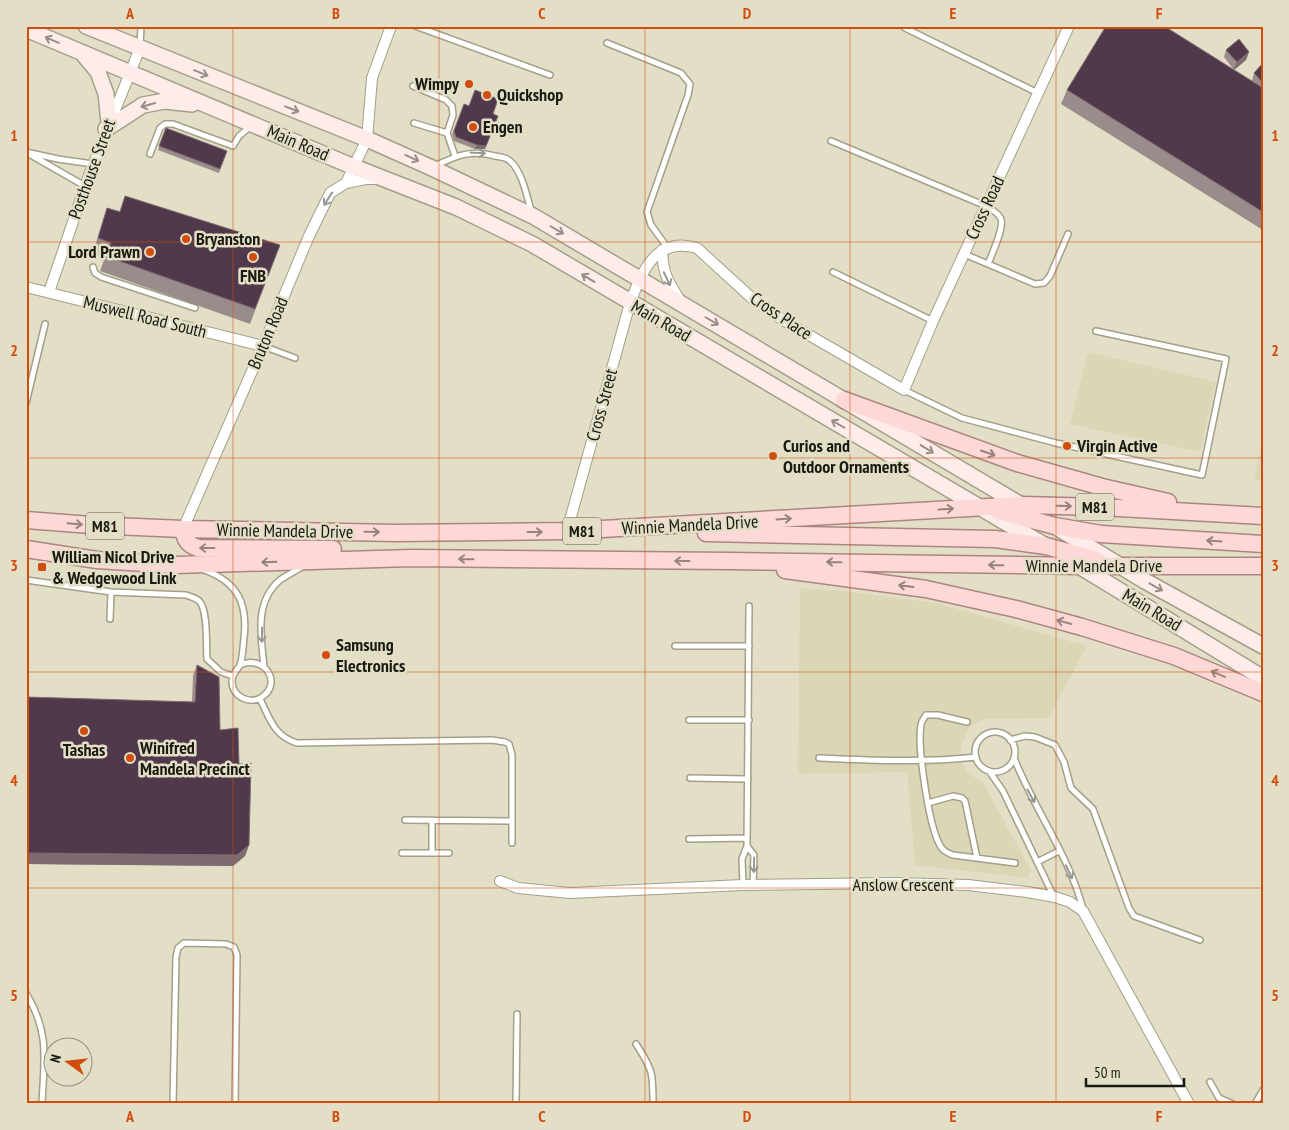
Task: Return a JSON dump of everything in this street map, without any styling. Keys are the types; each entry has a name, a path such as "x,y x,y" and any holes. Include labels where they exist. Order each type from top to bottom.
{"main road":[{"name":"Main Road","path":"86,26 367,139 533,216 1022,505 1121,566 1263,646"},
{"name":"Main Road","path":"26,29 354,167 456,207 532,244 1080,566 1263,678"},
{"path":"82,53 98,72 106,94 107,126 143,105 165,101 213,107"},
{"path":"844,400 1018,462 1102,487 1209,512"},
{"name":"Winnie Mandela Drive","path":"26,520 183,530 396,533 567,531 663,527 1022,505 1102,507 1263,516"},
{"path":"980,507 1055,526 1101,534 1263,544"},
{"path":"663,527 716,534 817,534 995,539 1046,546 1121,566"},
{"path":"183,530 189,544 198,548 395,550 411,558"},
{"name":"Winnie Mandela Drive","path":"26,549 97,560 190,564 411,558 1080,566 1263,566"},
{"path":"731,561 813,575 926,589 1016,609 1082,627 1174,656 1263,693"}],"street":[{"path":"346,183 367,139 372,78 391,26"},
{"name":"Cross Road","path":"904,390 933,321 1069,26"},
{"name":"Posthouse Street","path":"49,292 107,126 140,48"},
{"path":"346,183 366,179 387,180"},
{"name":"Bruton Road","path":"183,530 309,236 330,193 346,183"},
{"name":"Cross Place","path":"665,249 690,246 697,248 755,301 783,320 904,390"},
{"path":"639,279 650,261 665,249"},
{"path":"665,249 663,266 667,280 682,304"},
{"name":"Cross Street","path":"567,531 630,302 639,279"},
{"name":"Muswell Road South","path":"26,287 263,346"},
{"name":"Anslow Crescent","path":"500,881 518,888 570,893 748,886 898,883 968,885 1055,897 1070,902 1083,911"},
{"path":"1083,911 1189,1104"}],"lane":[{"path":"140,48 142,26"},
{"path":"416,26 550,75"},
{"path":"905,28 1038,93"},
{"path":"607,43 681,73 690,84 688,95 647,212 651,225 665,249"},
{"path":"412,86 446,100 452,106 453,115 447,133 455,156"},
{"path":"150,154 160,128 168,123 233,146 242,133 253,124"},
{"path":"414,123 447,133"},
{"path":"831,141 986,206 997,213 1001,218 1001,226 988,264"},
{"path":"26,152 93,164"},
{"path":"26,152 85,186"},
{"path":"432,168 455,156 467,153 481,153 507,159 510,161 524,187 533,216"},
{"path":"964,254 1036,284 1044,283 1050,276 1068,234"},
{"path":"93,267 95,273 101,277 195,308"},
{"path":"833,272 933,321"},
{"path":"26,403 45,324"},
{"path":"904,390 962,418 1056,443 1202,475 1226,359 1096,331"},
{"path":"263,346 295,358"},
{"path":"264,667 261,640 262,606 265,598 270,589 281,579 315,560"},
{"path":"190,564 215,574 227,582 235,589 242,602 245,616 245,632 240,666 233,676 232,682 237,694 248,700 260,699 265,695 270,684 268,671 264,667 252,662 240,666"},
{"path":"26,580 111,592 186,595 196,599 201,603 204,610 207,659 221,672 233,676"},
{"path":"110,620 111,592"},
{"path":"748,886 742,858 747,846 749,606"},
{"path":"675,646 749,646"},
{"path":"260,699 276,731 286,740 297,743 492,740 509,744 512,755 512,843"},
{"path":"966,722 926,715 921,724 921,761 928,803 938,841 947,853 953,855 1015,863"},
{"path":"689,720 748,720"},
{"path":"1055,897 1003,791 988,771 978,763 975,750 977,744 986,734 999,733 1010,740 1014,751 1014,758 1024,784 1078,891 1083,911"},
{"path":"1010,740 1025,736 1035,737 1055,746 1064,762 1071,788 1092,809 1129,908 1134,916 1200,940"},
{"path":"819,758 942,761 976,757"},
{"path":"988,771 995,772 1007,768 1014,758"},
{"path":"690,778 748,780"},
{"path":"928,803 952,796 962,798 965,801 978,858"},
{"path":"405,820 512,820"},
{"path":"432,820 432,853"},
{"path":"689,839 747,838"},
{"path":"747,846 754,855 748,886"},
{"path":"1037,862 1059,851"},
{"path":"402,853 449,853"},
{"path":"173,1104 176,957 178,948 184,943 226,944 234,947 237,956 235,1104"},
{"path":"26,993 39,1018 43,1037 42,1104"},
{"path":"516,1104 517,1014"},
{"path":"636,1044 653,1075 653,1104"},
{"path":"1210,1082 1219,1098 1233,1104"},
{"path":"1256,1104 1263,1090"}],"shaded area":[{"path":"1088,352 1216,382 1200,452 1070,424"},
{"path":"1263,435 1263,481 1254,480"},
{"path":"800,588 845,591 936,603 1087,646 1048,718 984,719 969,728 961,745 962,763 970,775 982,781 1031,870 1028,878 915,865 907,772 798,774"}],"building":[{"path":"1106,26 1164,26 1263,88 1263,212 1067,90"},
{"path":"1239,39 1249,52 1237,62 1226,50"},
{"path":"1263,63 1263,83 1254,73"},
{"path":"475,90 498,99 493,114 498,116 486,146 477,145 456,137 454,131 464,104 469,106"},
{"path":"166,128 227,151 220,169 159,146"},
{"path":"125,196 280,245 255,309 105,256 111,243 98,238 107,208 120,212"},
{"name":"Winifred Mandela Precinct","path":"197,665 219,677 220,730 238,728 239,764 251,763 249,845 237,855 26,853 26,697 195,702"}],"place":[{"name":"Wimpy","path":"469,84"},
{"name":"Quickshop","path":"487,95"},
{"name":"Engen","path":"473,127"},
{"name":"Bryanston","path":"186,239"},
{"name":"Lord Prawn","path":"150,252"},
{"name":"FNB","path":"253,257"},
{"name":"Virgin Active","path":"1067,446"},
{"name":"Curios and Outdoor Ornaments","path":"773,456"},
{"name":"William Nicol Drive & Wedgewood Link","path":"42,567"},
{"name":"Samsung Electronics","path":"326,655"},
{"name":"Tashas","path":"84,731"},
{"name":"Winifred Mandela Precinct","path":"130,758"}]}
